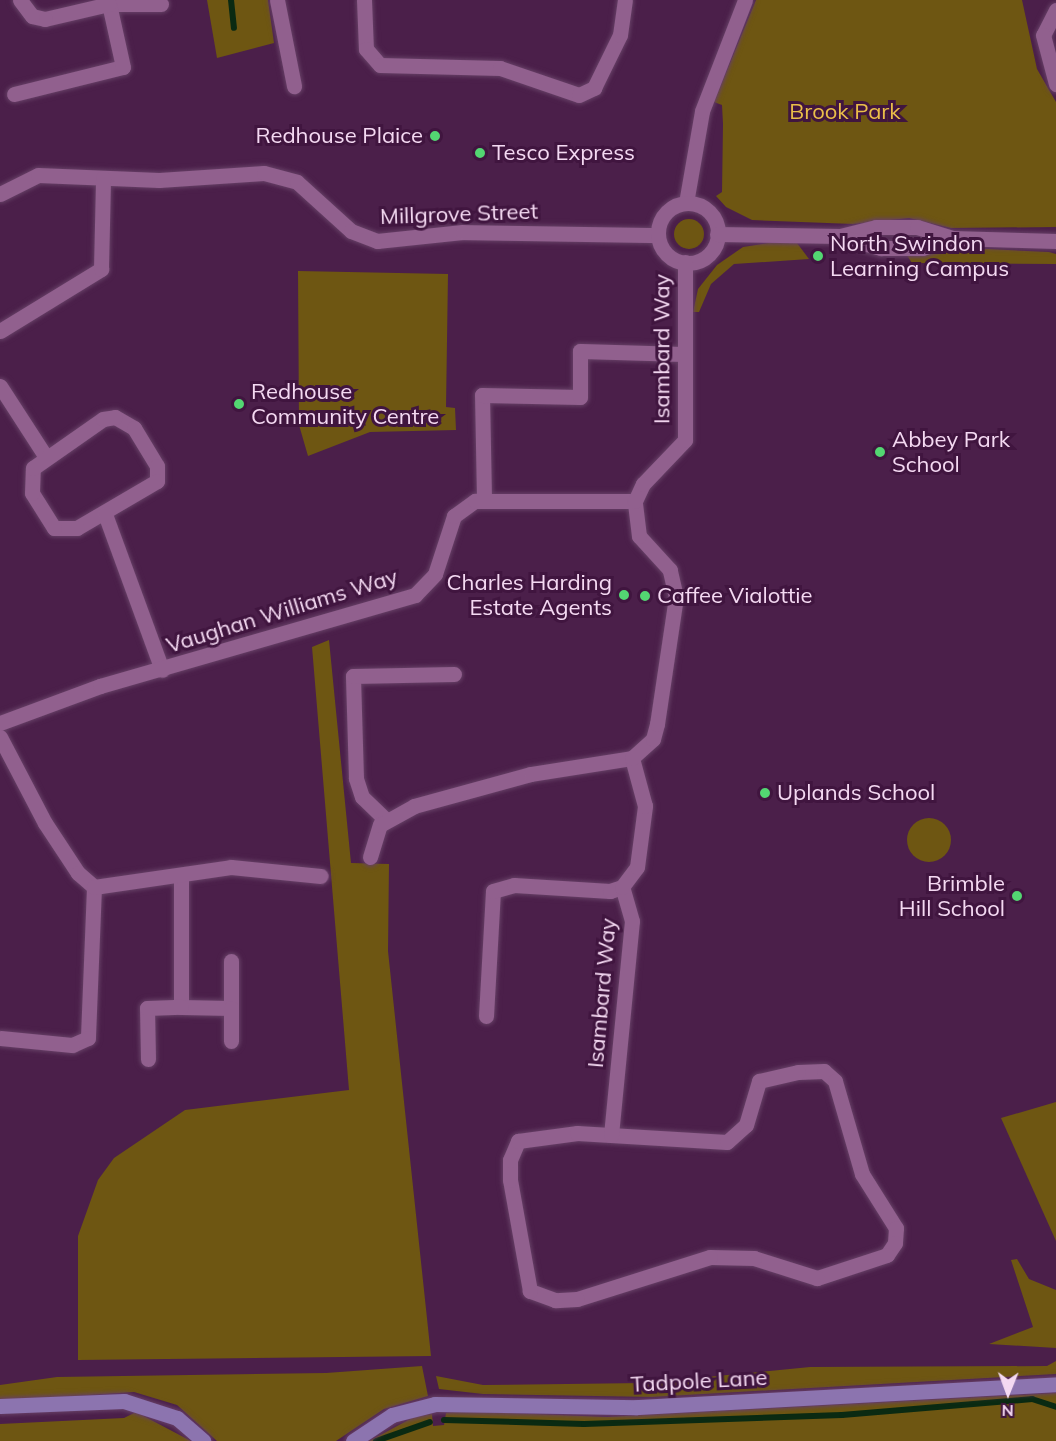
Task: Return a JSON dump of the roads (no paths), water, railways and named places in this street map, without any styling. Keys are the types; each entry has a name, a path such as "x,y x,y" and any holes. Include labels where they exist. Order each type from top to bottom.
{"street":[{"path":"20,0 32,16 45,19 110,4 160,4"},
{"path":"276,0 294,86"},
{"path":"364,0 366,49 380,65 500,68 579,95 598,81 624,25 625,0"},
{"path":"686,204 702,111 746,0"},
{"path":"14,94 123,66 110,4"},
{"path":"1056,9 1043,35 1056,84"},
{"name":"Millgrove Street","path":"0,194 38,176 103,178 280,176 305,187 351,231 384,242 463,232 658,235"},
{"path":"0,331 101,269 103,178"},
{"path":"686,204 709,213 717,234 709,254 684,262 666,253 658,235 666,213 686,204"},
{"path":"717,234 840,236 878,227 917,227 951,238 1056,240"},
{"path":"840,236 881,248 922,248 951,238"},
{"name":"Isambard Way","path":"635,501 643,484 685,440 684,262"},
{"path":"370,857 386,820 476,787 632,758 653,739 676,587 670,570 639,536 635,501 484,498 482,395 580,397 580,351 684,354"},
{"path":"0,386 46,457"},
{"path":"103,419 129,422 153,458 157,481 105,514 69,531 48,524 29,480 46,457 103,419"},
{"name":"Vaughan Williams Way","path":"0,723 76,693 415,595 435,574 454,516 484,498"},
{"path":"105,514 162,670"},
{"path":"386,820 362,797 357,783 352,676 454,674"},
{"path":"0,737 57,843 94,886 88,1038 72,1045 0,1038"},
{"name":"Isambard Way","path":"611,1135 632,921 622,887 637,867 645,806 632,758"},
{"path":"94,886 181,878 231,867 321,876"},
{"path":"181,878 181,1007"},
{"path":"486,1016 493,891 514,885 610,891 622,887"},
{"path":"231,961 231,1041"},
{"path":"148,1059 147,1008 231,1008"},
{"path":"824,1071 835,1081 862,1174 892,1220 896,1243 887,1255 822,1277 754,1258 710,1257 577,1299 555,1300 532,1293 523,1275 510,1180 512,1149 518,1141 539,1135 611,1135 728,1142 746,1125 761,1079 824,1071"},
{"name":"Tadpole Lane","path":"353,1441 392,1415 435,1404 637,1407 1056,1384"},
{"path":"0,1406 124,1401 177,1418 203,1441"}],"waterway":[{"path":"231,0 234,28"},
{"path":"444,1420 584,1424 842,1415 1032,1399 1056,1407"},
{"path":"376,1441 430,1422"}],"place":[{"name":"Redhouse Plaice","path":"435,136"},
{"name":"Tesco Express","path":"480,153"},
{"name":"North Swindon Learning Campus","path":"818,256"},
{"name":"Redhouse Community Centre","path":"239,404"},
{"name":"Abbey Park School","path":"880,452"},
{"name":"Charles Harding Estate Agents","path":"624,595"},
{"name":"Caffee Vialottie","path":"645,596"},
{"name":"Uplands School","path":"765,793"},
{"name":"Brimble Hill School","path":"1017,896"}],"park label":[{"name":"Brook Park","path":"845,112"}]}
